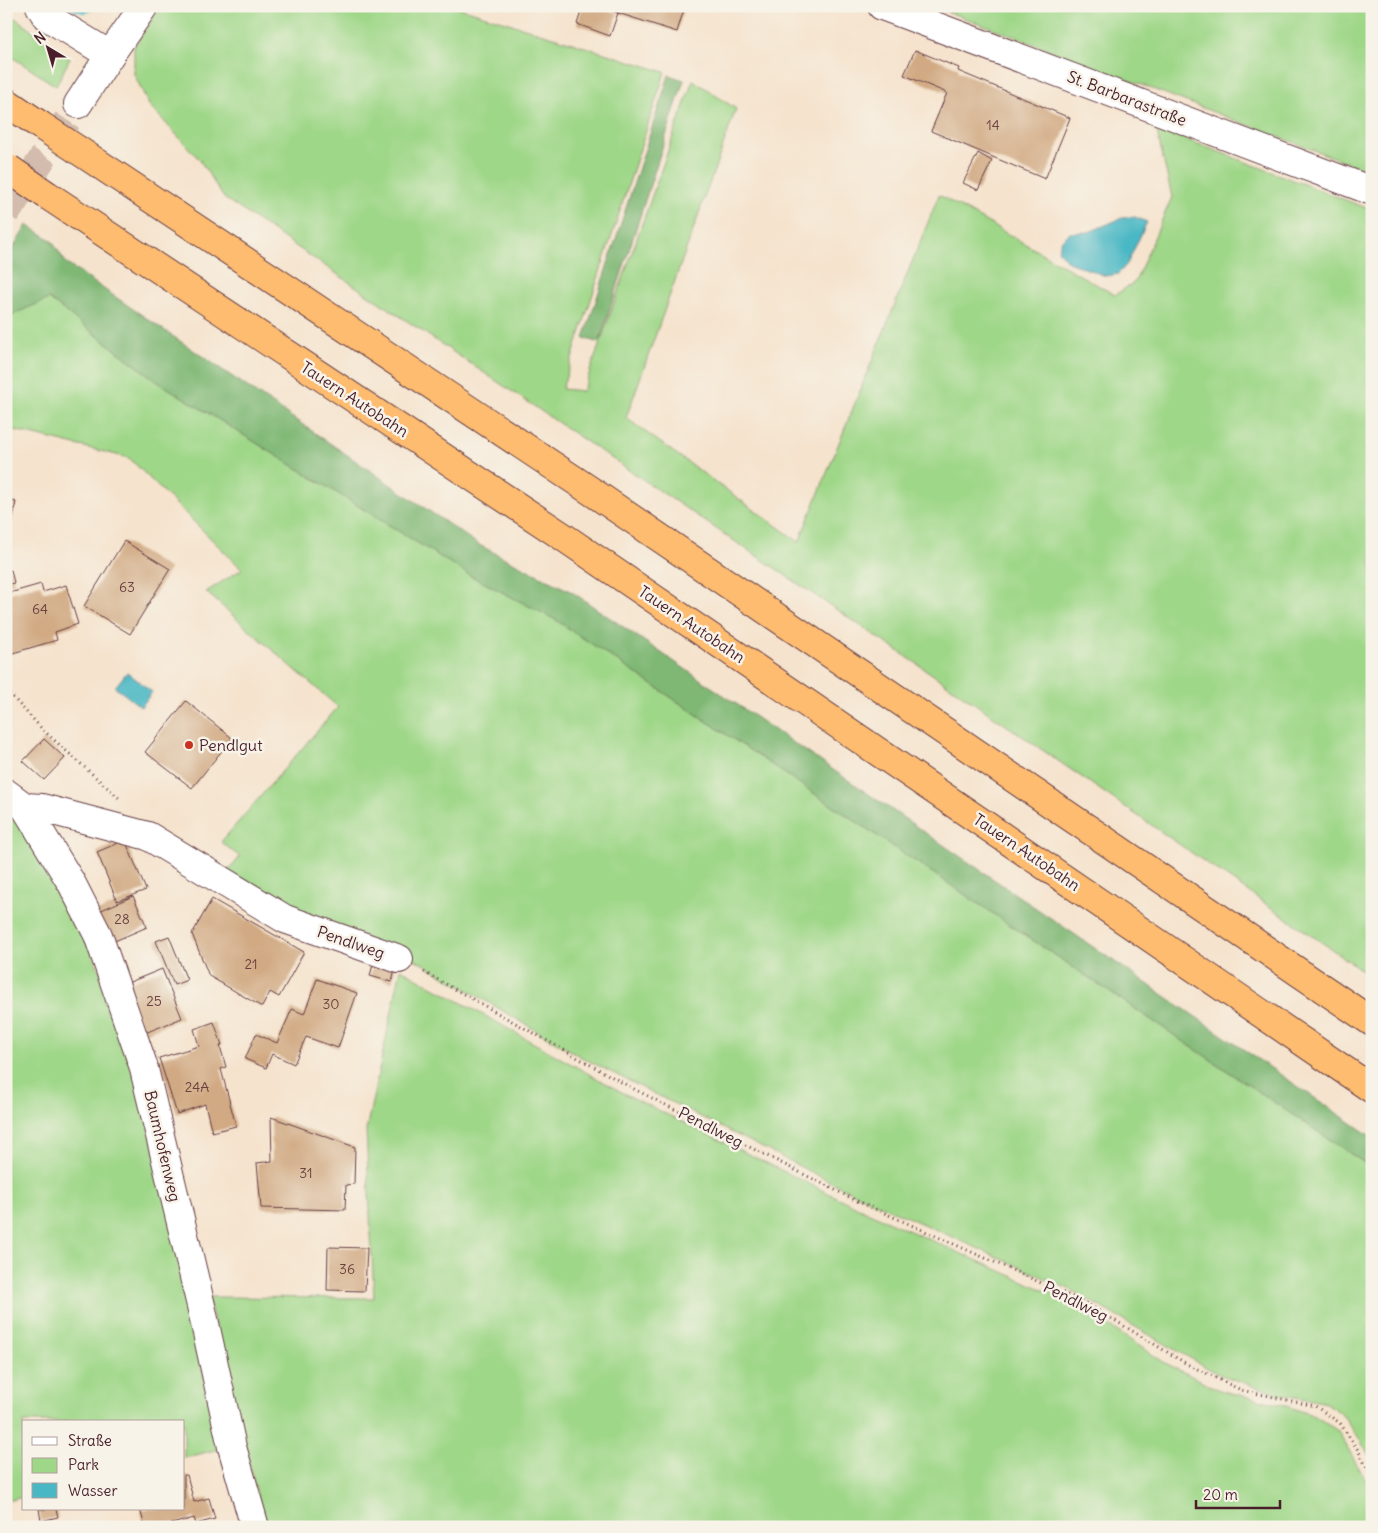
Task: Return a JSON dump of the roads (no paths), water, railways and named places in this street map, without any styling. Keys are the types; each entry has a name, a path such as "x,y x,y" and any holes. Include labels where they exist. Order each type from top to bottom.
{"highway":[{"path":"6,102 610,504 1372,1022"},
{"name":"Tauern Autobahn","path":"8,168 562,536 1372,1089"}],"street":[{"path":"78,104 144,6"},
{"name":"St. Barbarastraße","path":"882,6 1372,191"},
{"path":"37,10 110,55"},
{"name":"Pendlweg","path":"15,800 148,836 285,919 399,959"},
{"name":"Baumhofenweg","path":"15,800 72,884 98,935 143,1065 202,1310 232,1447 255,1527"}],"water":[{"path":"1135,217 1147,222 1127,264 1118,274 1106,276 1068,262 1058,250 1061,241 1070,233 1089,232 1122,218"},
{"path":"127,672 152,692 141,707 115,687"}],"waterway":[{"path":"75,6 85,9 91,6"}],"tunnel":[{"path":"6,214 78,104"}],"place":[{"name":"Pendlgut","path":"189,745"}]}
